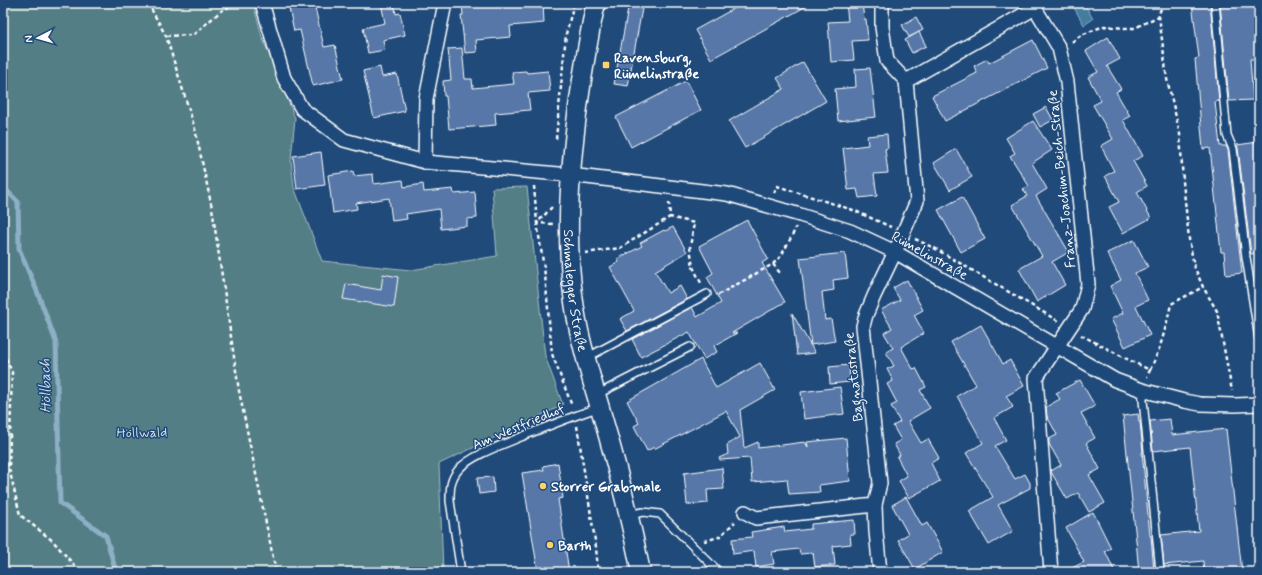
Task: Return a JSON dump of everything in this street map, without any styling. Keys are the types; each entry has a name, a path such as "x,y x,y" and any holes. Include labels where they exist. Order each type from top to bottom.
{"street":[{"name":"Rümelinstraße","path":"262,3 284,78 302,109 344,140 425,162 570,175 727,194 767,205 850,231 895,252 1115,380 1142,390 1200,404 1235,405 1258,403"},
{"path":"425,162 426,99 445,3"},
{"name":"Schmalegger Straße","path":"596,3 584,62 570,175 569,224 571,280 585,359 629,514 641,572"},
{"path":"882,3 882,27 887,61 906,81 917,201 895,252"},
{"name":"Franz-Joachim-Beich-Straße","path":"906,81 1035,6 1059,48 1067,82 1088,284 1082,309 1057,347"},
{"name":"Bagnatostraße","path":"880,572 875,505 880,483 863,326 874,296 895,252"},
{"path":"1051,572 1036,378 1057,347"},
{"path":"745,512 756,518 875,505"}],"lane":[{"path":"1215,3 1227,135 1233,149 1246,257 1259,339"},
{"path":"585,359 707,294"},
{"name":"Am Westfriedhof","path":"461,572 450,495 452,480 459,469 468,461 493,448 576,415 690,347"},
{"path":"1142,390 1160,571"},
{"path":"629,514 643,512 660,514 717,570"}],"path":[{"path":"148,3 166,36 195,129 212,208 239,391 276,572"},
{"path":"166,36 193,35 221,10 237,3"},
{"path":"555,141 566,34 574,3"},
{"path":"1164,4 1159,16 1167,79 1180,134 1189,240 1194,266 1203,287 1217,311 1235,405"},
{"path":"1059,48 1070,44 1080,35 1104,26 1135,28 1159,16"},
{"path":"533,172 537,223 545,275 552,354 576,415 596,547 598,572"},
{"path":"767,205 777,186 853,210 936,249 1098,344 1150,370"},
{"path":"669,187 670,217"},
{"path":"537,223 554,205"},
{"path":"585,254 620,248 670,217 694,223 690,247 693,267 707,294 718,295 772,264 781,256 792,236 800,215"},
{"path":"772,264 780,273"},
{"path":"3,279 5,284 3,290"},
{"path":"1142,390 1159,352 1171,304 1203,287"},
{"path":"3,352 12,372 10,468 20,515 53,540 80,572"},
{"path":"692,544 719,537 745,512"}],"green space":[{"name":"Höllwald","path":"3,3 253,3 262,37 295,118 291,160 294,187 322,261 411,270 497,256 492,188 527,187 545,356 563,405 439,464 443,572 3,572"}],"water":[{"path":"1078,3 1084,3 1093,19 1084,25 1073,6"}],"building":[{"path":"288,3 314,3 324,47 335,45 343,79 313,86 300,30 294,31"},
{"path":"381,3 394,3 396,14 400,13 405,35 383,40 385,50 368,53 363,28 385,23"},
{"path":"462,3 543,3 544,23 510,26 511,37 476,40 477,52 465,53 461,15 463,15"},
{"path":"629,3 643,3 628,86 614,84"},
{"path":"744,3 812,3 711,59 695,30"},
{"path":"846,3 862,3 864,19 866,19 868,40 852,41 854,60 831,62 828,22 848,21"},
{"path":"1192,3 1210,3 1219,101 1215,102 1220,146 1226,146 1228,150 1242,273 1226,275 1224,252 1221,252 1210,148 1203,149 1195,59 1199,58"},
{"path":"1220,3 1259,3 1259,59 1250,59 1253,100 1229,101"},
{"path":"916,17 923,30 909,37 902,25"},
{"path":"919,32 926,46 912,53 905,40"},
{"path":"1108,37 1120,59 1107,66 1121,89 1116,92 1130,116 1123,120 1143,156 1133,161 1147,186 1137,192 1151,218 1123,233 1109,207 1119,202 1105,176 1114,171 1101,146 1113,139 1093,105 1101,101 1088,77 1098,72 1086,51"},
{"path":"1033,40 1047,68 945,121 932,96 977,73 974,66 987,59 989,63"},
{"path":"462,48 465,79 472,79 473,88 514,84 512,72 526,71 527,73 548,71 550,91 528,93 530,110 495,113 496,125 449,129 443,81 451,80 448,49"},
{"path":"803,62 826,101 745,148 729,121 784,89 777,78"},
{"path":"380,67 382,77 397,74 405,111 374,118 363,71"},
{"path":"870,68 876,117 838,121 835,89 856,87 855,69"},
{"path":"686,81 701,110 631,147 616,117"},
{"path":"1046,107 1053,120 1040,127 1033,114"},
{"path":"1033,121 1052,150 1032,163 1047,189 1036,196 1069,252 1052,262 1065,285 1037,302 1019,269 1042,256 1012,205 1027,196 1023,189 1029,186 1010,156 1015,153 1006,138"},
{"path":"887,134 888,148 885,149 888,173 874,174 877,196 859,198 857,189 848,190 843,148 868,145 867,136"},
{"path":"1258,142 1259,253 1251,254 1237,145"},
{"path":"956,149 972,177 950,190 934,163"},
{"path":"321,152 325,185 297,189 293,156"},
{"path":"353,171 354,176 373,174 374,184 403,180 404,187 423,184 424,192 453,189 454,194 475,192 477,218 467,219 467,226 441,229 439,209 406,214 407,219 392,221 389,198 356,203 357,209 333,213 328,175"},
{"path":"962,197 985,239 961,252 938,210"},
{"path":"747,220 768,259 762,263 785,302 732,333 737,333 714,346 717,352 704,359 689,332 641,357 632,339 692,307 697,317 721,303 707,277 713,273 699,246"},
{"path":"673,227 687,252 655,271 668,293 680,286 687,299 627,331 620,319 634,311 610,267 619,262 617,259 642,246 640,243 664,230 665,231"},
{"path":"1134,240 1148,267 1135,273 1148,300 1136,306 1150,335 1125,347 1111,319 1123,313 1110,286 1121,280 1107,253"},
{"path":"845,253 848,278 833,280 834,290 822,292 825,320 831,319 835,341 811,345 800,258"},
{"path":"383,274 398,277 394,307 343,299 346,284 381,290"},
{"path":"907,280 923,310 914,315 924,333 901,347 913,369 916,368 926,387 920,390 930,408 908,421 921,443 928,439 939,458 931,463 940,481 909,498 899,481 907,476 897,457 900,455 894,444 901,440 893,426 900,422 891,406 897,403 887,384 893,381 887,369 894,366 886,352 893,348 884,333 892,328 881,310 900,300 893,288"},
{"path":"792,313 815,353 797,355"},
{"path":"981,325 1003,364 1010,360 1024,386 1006,396 1013,407 994,418 1006,440 995,446 1015,479 1025,474 1030,483 1030,488 998,505 1013,531 989,545 969,511 993,497 966,453 983,443 957,396 976,385 951,342"},
{"path":"701,359 716,388 760,363 775,390 740,410 744,448 758,442 758,448 805,442 808,447 807,442 846,438 850,481 819,485 820,492 789,494 787,479 752,482 750,458 720,460 719,458 728,454 727,445 740,437 726,411 654,449 654,447 647,451 634,426 639,423 627,401"},
{"path":"849,365 850,382 830,384 829,367"},
{"path":"1080,380 1095,406 1081,413 1095,438 1086,443 1100,469 1089,475 1105,503 1089,512 1078,493 1067,499 1051,472 1061,465 1049,444 1049,439 1057,435 1047,416 1046,407 1060,399 1056,393"},
{"path":"840,387 844,414 804,419 801,392"},
{"path":"1138,414 1154,572 1139,572 1123,416"},
{"path":"1170,419 1172,435 1226,429 1242,572 1204,572 1203,561 1164,565 1161,535 1199,531 1190,447 1153,451 1150,421"},
{"path":"558,463 563,498 558,499 569,572 538,572 522,473 544,470 543,466"},
{"path":"722,468 724,489 707,490 708,503 687,505 684,473"},
{"path":"493,477 494,492 479,494 477,478"},
{"path":"906,497 922,526 927,523 943,552 915,569 898,540 908,534 892,505"},
{"path":"1093,512 1111,548 1105,551 1115,572 1064,572 1084,562 1066,528"},
{"path":"854,520 855,534 850,534 851,544 833,546 835,565 815,567 813,553 800,554 799,549 772,552 774,564 756,567 754,551 733,554 732,539 752,537 751,532 784,527 785,532 811,529 811,524"}],"waterway":[{"name":"Höllbach","path":"3,187 18,202 19,249 56,342 60,503 106,536 116,572"}],"place":[{"name":"Ravensburg, Rümelinstraße","path":"606,65"},
{"name":"Storrer Grabmale","path":"543,486"},
{"name":"Barth","path":"550,545"}]}
